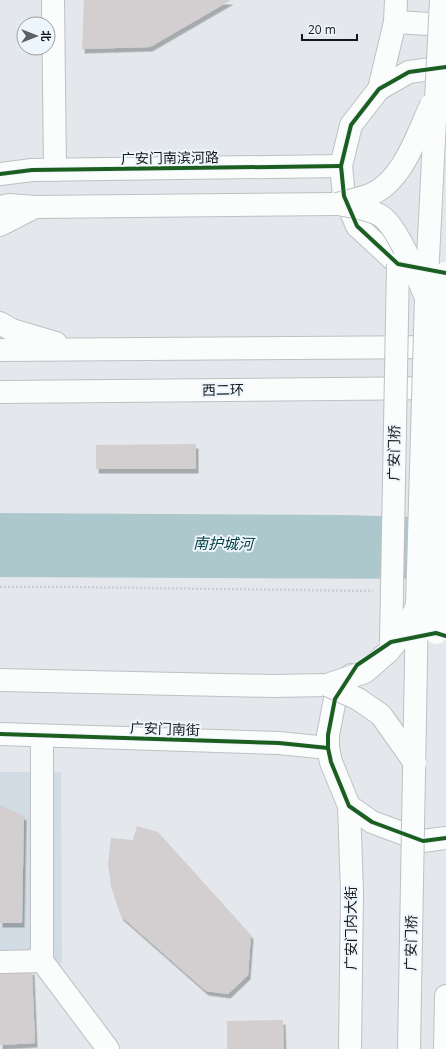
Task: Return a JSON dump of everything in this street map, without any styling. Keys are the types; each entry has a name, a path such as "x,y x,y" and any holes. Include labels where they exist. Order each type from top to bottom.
{"main road":[{"path":"53,0 55,170"},
{"path":"379,89 395,22 396,0"},
{"name":"广安门桥","path":"409,1049 417,606 426,298 441,0"},
{"path":"395,22 446,24"},
{"path":"446,67 409,72 379,89 351,125 341,166 344,196 357,226 398,264 446,273 441,635 391,642 357,666 335,699 328,735 328,748 331,762 349,806 372,822 423,841 446,838"},
{"path":"337,204 370,195 384,187 403,165 435,97"},
{"name":"广安门南滨河路","path":"0,174 32,170 341,166"},
{"path":"0,206 9,205 35,207 337,204 371,211 383,216 400,238 426,298"},
{"path":"0,225 35,207"},
{"name":"广安门桥","path":"391,642 398,264"},
{"path":"0,323 12,330 77,349"},
{"path":"0,350 446,346"},
{"name":"西二环","path":"0,392 446,388"},
{"path":"0,680 272,686 327,685 365,672 388,652 405,631 417,606"},
{"path":"327,685 358,699 381,715 415,763"},
{"name":"广安门南街","path":"0,734 279,743 328,748"},
{"path":"42,736 42,961 108,1049"},
{"name":"广安门内大街","path":"349,806 352,892 350,1049"},
{"path":"0,962 42,961"},
{"path":"445,1049 446,996"}],"path":[{"path":"0,587 375,591"}],"shaded area":[{"path":"0,772 61,772 62,963 0,966"}],"water":[{"name":"南护城河","path":"0,513 345,515 446,518 446,579 0,577"}],"building":[{"path":"84,0 231,0 150,47 82,49"},
{"path":"196,444 196,469 96,469 96,445"},
{"path":"0,805 24,816 22,923 0,923"},
{"path":"137,826 158,832 251,935 248,975 228,994 206,991 121,916 111,887 108,864 111,838 133,840"},
{"path":"32,970 35,1043 0,1045 0,971"},
{"path":"283,1020 284,1049 227,1049 227,1021"}],"cycle path":[{"path":"446,67 409,72 379,89 351,125 341,166 344,196 357,226 398,264 446,273"},
{"path":"0,174 32,170 341,166"},
{"path":"446,636 436,633 391,642 357,665 335,699 328,735 328,748 331,762 349,806 372,822 423,841 446,838"},
{"path":"0,734 279,743 328,748"}]}
